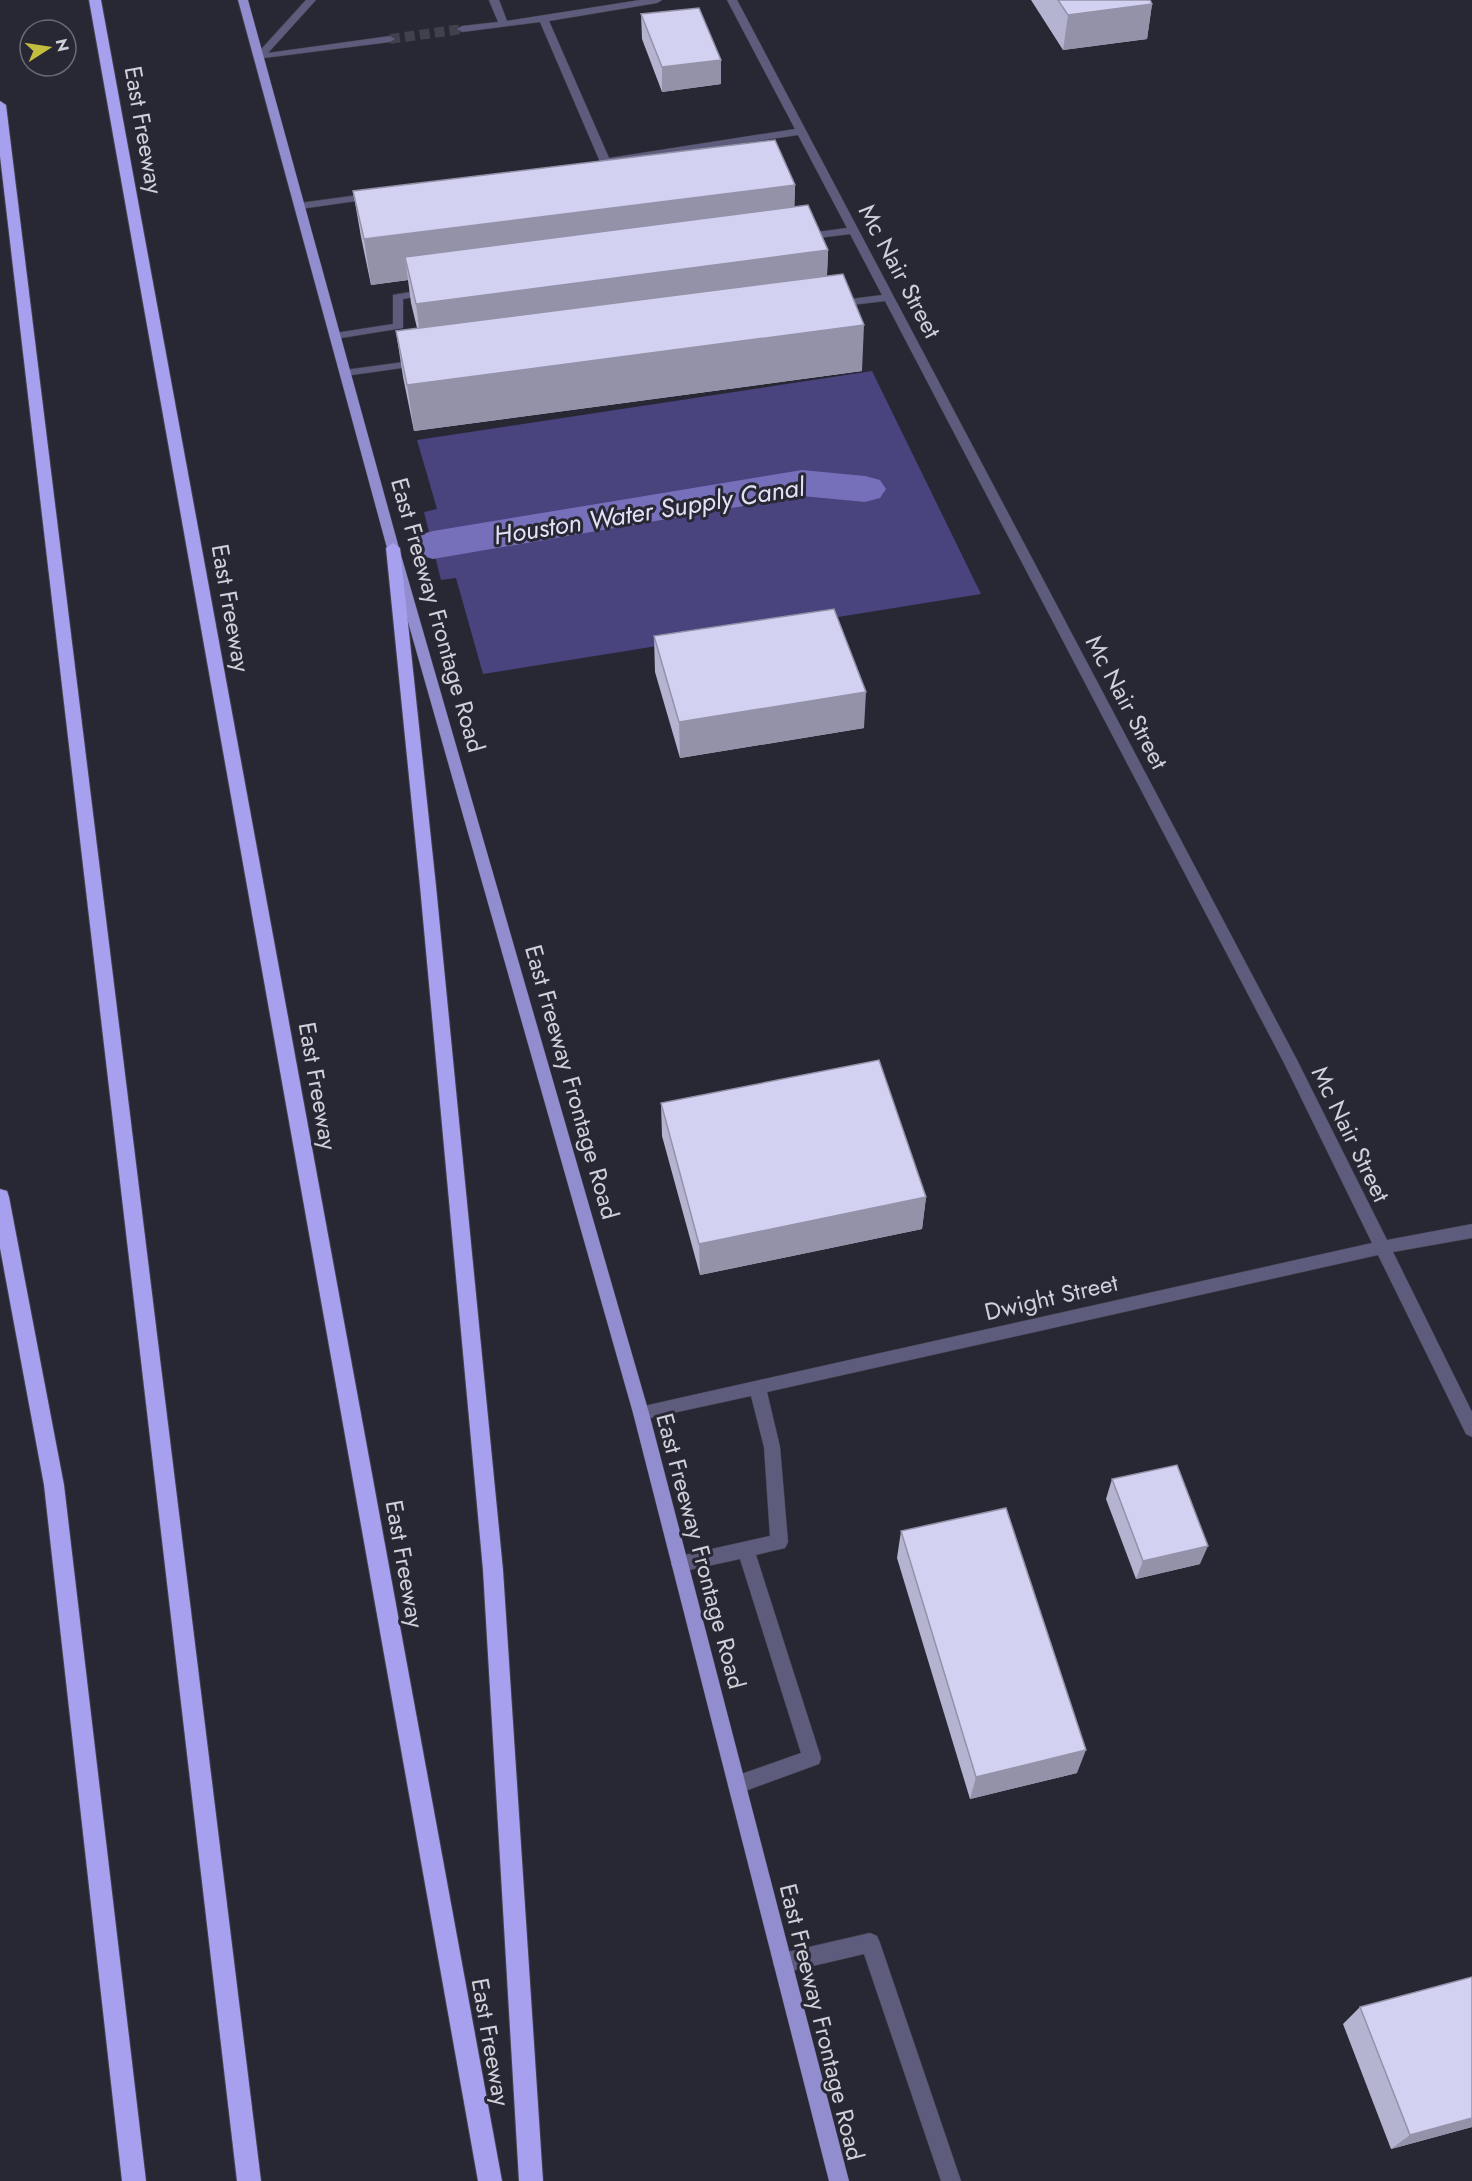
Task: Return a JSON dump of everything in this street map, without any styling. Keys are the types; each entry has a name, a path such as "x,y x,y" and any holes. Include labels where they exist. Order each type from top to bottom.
{"highway":[{"name":"East Freeway","path":"95,1 490,2181"},
{"path":"0,105 249,2181"},
{"path":"393,548 428,886 493,1570 531,2181"},
{"path":"0,1197 54,1485 134,2181"}],"main road":[{"name":"East Freeway Frontage Road","path":"243,0 393,548 641,1413 839,2181"}],"street":[{"path":"259,57 311,0"},
{"path":"494,0 504,24"},
{"path":"462,29 543,19 657,0"},
{"name":"Mc Nair Street","path":"732,0 1291,1062 1472,1429"},
{"path":"543,19 600,163 801,131"},
{"path":"259,57 390,39"},
{"path":"300,207 382,195"},
{"path":"796,238 853,230"},
{"path":"335,336 399,326 397,297 443,290"},
{"path":"817,307 888,297"},
{"path":"345,374 428,362"},
{"name":"Dwight Street","path":"641,1413 1381,1248 1472,1231"},
{"path":"680,1564 779,1542 772,1447 757,1387"},
{"path":"737,1785 812,1758 746,1550"},
{"path":"783,1963 870,1943 951,2181"}],"shaded area":[{"path":"872,371 981,594 483,674 456,578 441,580 424,512 437,509 417,440"}],"building":[{"path":"1058,0 1150,0 1152,4 1068,15"},
{"path":"699,8 721,60 662,67 641,14"},
{"path":"775,140 795,185 364,239 353,191"},
{"path":"808,205 828,250 416,304 405,257"},
{"path":"843,274 864,325 407,385 396,331"},
{"path":"834,609 866,692 679,722 654,636"},
{"path":"879,1060 926,1197 699,1244 661,1103"},
{"path":"1177,1465 1208,1546 1143,1561 1112,1479"},
{"path":"1006,1508 1086,1750 976,1777 901,1531"},
{"path":"1472,1977 1472,2118 1410,2135 1360,2007"}],"waterway":[{"name":"Houston Water Supply Canal","path":"433,545 802,483 865,489"}],"tunnel":[{"path":"390,39 462,29"}]}
